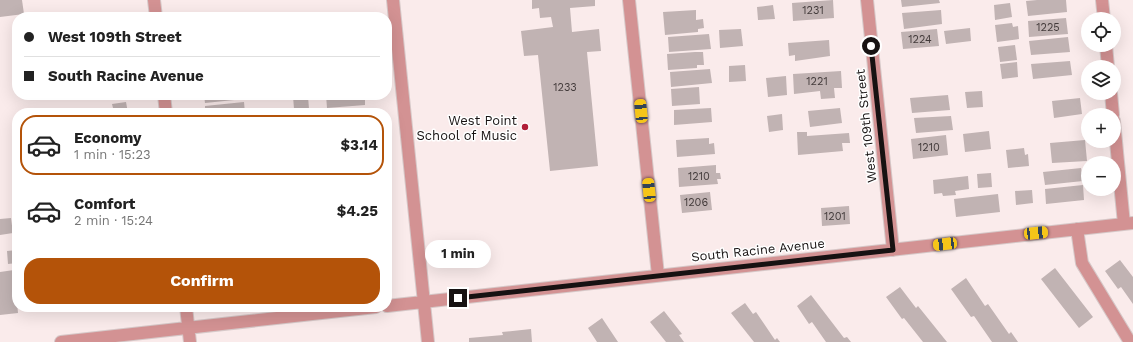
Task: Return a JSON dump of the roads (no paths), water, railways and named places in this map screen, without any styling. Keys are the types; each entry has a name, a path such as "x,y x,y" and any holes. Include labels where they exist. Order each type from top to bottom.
{"street":[{"path":"154,0 155,12"},
{"path":"393,0 428,342"},
{"path":"629,0 658,275"},
{"name":"West 109th Street","path":"867,0 893,250"},
{"path":"1102,0 1103,12"},
{"path":"1118,148 1129,223"},
{"name":"South Racine Avenue","path":"392,305 1129,223"},
{"path":"1077,229 1082,263 1130,342"},
{"path":"186,312 190,342"},
{"path":"61,342 331,312"}],"place":[{"name":"West Point School of Music","path":"525,127"}]}
